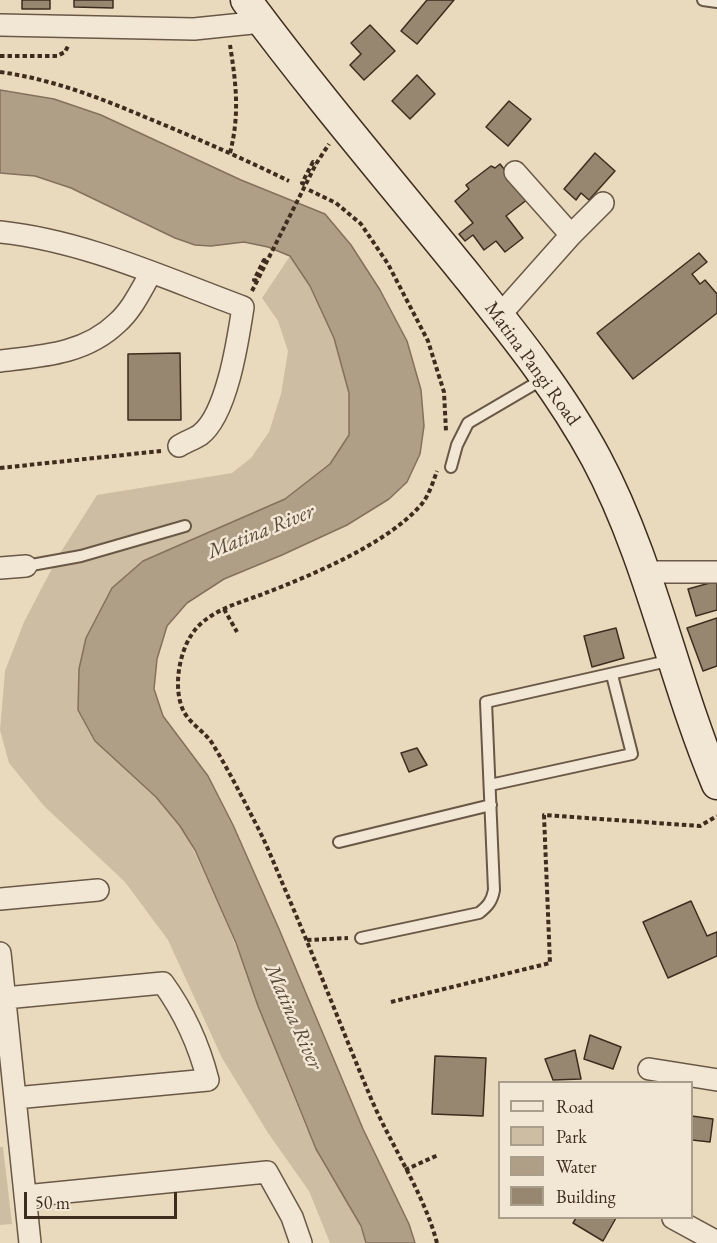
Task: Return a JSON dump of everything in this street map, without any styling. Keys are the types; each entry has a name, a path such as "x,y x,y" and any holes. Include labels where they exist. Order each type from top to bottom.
{"street":[{"path":"0,26 183,29 227,26 254,11"},
{"name":"Matina Pangi Road","path":"254,11 499,316 575,419 617,499 646,572 672,660 717,784"},
{"path":"515,172 571,236"},
{"path":"499,316 603,203"},
{"path":"0,232 58,241 100,254 243,307 230,373 213,420 200,434 179,446"},
{"path":"0,361 66,352 95,340 118,323 132,306 151,273"},
{"path":"0,568 26,566"},
{"path":"646,572 717,572"},
{"path":"0,899 98,890"},
{"path":"0,953 30,1243"},
{"path":"5,998 163,983 186,1020 204,1061 208,1080 15,1098"},
{"path":"649,1069 717,1080"},
{"path":"25,1196 267,1172 292,1216 301,1243"},
{"path":"675,1219 717,1242"}],"lane":[{"path":"703,0 717,2"},
{"path":"451,467 457,445 468,423 546,378"},
{"path":"26,566 81,556 185,526"},
{"path":"361,938 479,913 492,899 494,890 486,702 672,660"},
{"path":"490,785 632,754 612,675"},
{"path":"339,842 491,806"}],"path":[{"path":"227,26 238,99 230,153"},
{"path":"0,56 61,55 68,48 69,28"},
{"path":"0,72 67,86 230,153 289,181"},
{"path":"267,261 264,260 254,280 257,281 316,164 313,162 302,183 305,184"},
{"path":"309,190 336,203 361,224 388,264 428,342 444,392 446,435"},
{"path":"0,468 160,451 179,446"},
{"path":"437,1243 427,1215 371,1099 307,940 257,826 210,740 184,711 179,698 178,677 183,653 192,634 204,620 224,609 283,586 356,553 397,526 421,505 431,489 440,464"},
{"path":"224,609 237,633"},
{"path":"391,1002 550,963 544,814 700,826 717,816"},
{"path":"307,940 361,938"},
{"path":"405,1170 438,1155"}],"green space":[{"path":"290,256 310,286 334,338 349,393 349,435 330,464 285,499 143,561 95,741 162,804 191,845 228,928 315,1147 356,1218 366,1243 330,1243 309,1191 268,1133 222,1058 168,940 125,882 44,806 9,763 0,730 5,671 24,622 59,555 97,495 232,473 251,458 269,432 281,394 288,351 278,321 262,298"},
{"path":"0,1147 3,1147 12,1224 0,1225"}],"water":[{"name":"Matina River","path":"0,90 54,99 101,115 241,180 325,214 351,245 380,290 407,341 421,390 424,426 420,454 407,482 389,499 347,525 224,579 187,603 167,626 157,659 154,689 163,716 208,776 233,825 363,1129 409,1224 415,1243 366,1243 361,1226 316,1149 258,1006 236,943 195,850 180,826 156,797 95,741 78,710 79,669 86,638 112,588 143,561 285,499 330,464 349,435 349,393 334,338 310,286 290,256 268,247 244,242 211,246 195,245 175,238 71,188 35,176 0,173"}],"building":[{"path":"22,0 50,0 50,9 22,9"},
{"path":"74,0 113,0 113,8 74,7"},
{"path":"427,0 454,0 417,44 401,31"},
{"path":"370,25 395,51 364,80 350,65 361,54 351,43"},
{"path":"417,75 435,94 410,119 392,101"},
{"path":"509,101 531,119 508,146 486,127"},
{"path":"595,153 615,171 589,200 581,193 576,200 564,189"},
{"path":"500,164 528,199 506,216 523,238 505,252 496,241 484,250 473,235 465,241 459,234 473,223 455,201 469,189 466,185 491,166 495,168"},
{"path":"699,253 707,262 692,274 700,284 705,280 717,294 717,313 633,379 597,333"},
{"path":"180,353 181,420 128,420 128,354"},
{"path":"717,581 717,610 696,616 688,589"},
{"path":"717,618 717,666 703,671 687,628"},
{"path":"616,628 624,658 592,667 584,636"},
{"path":"417,748 427,765 409,772 401,753"},
{"path":"691,901 707,936 717,932 717,956 668,978 643,922"},
{"path":"590,1035 621,1047 613,1069 584,1059"},
{"path":"575,1050 581,1079 553,1080 545,1059"},
{"path":"435,1056 486,1058 483,1116 432,1114"},
{"path":"693,1116 713,1119 710,1142 693,1140"},
{"path":"575,1219 615,1219 603,1241 573,1223"}]}
